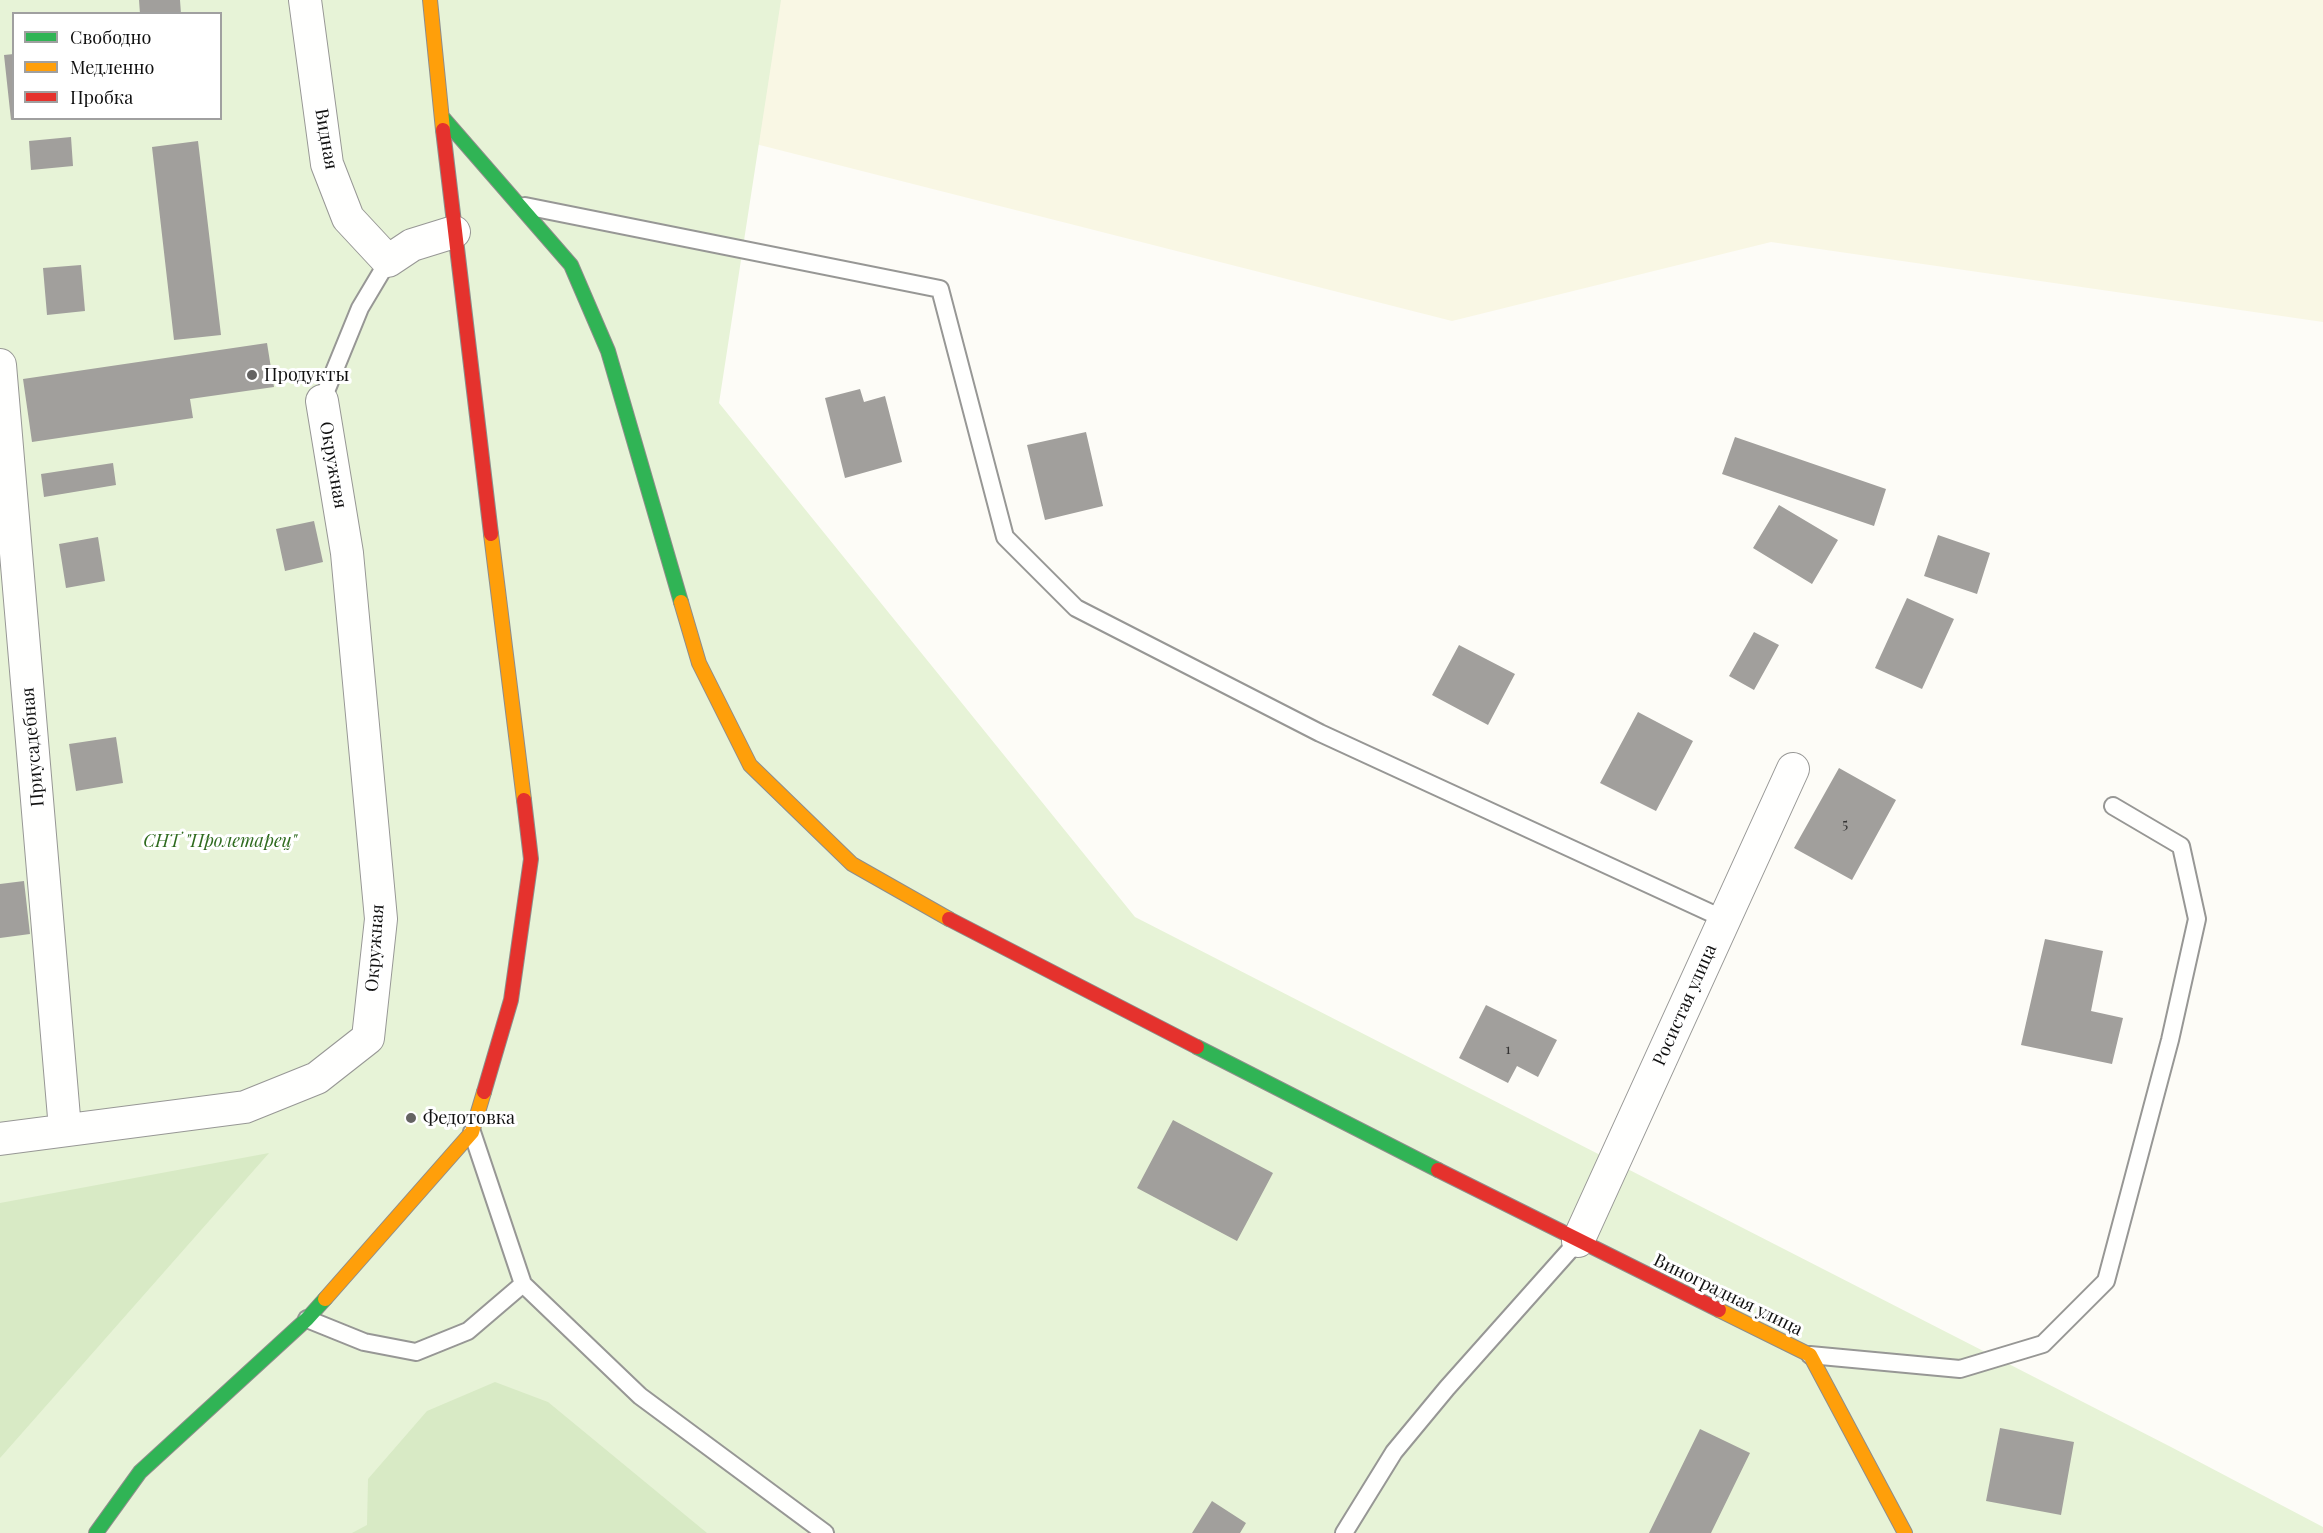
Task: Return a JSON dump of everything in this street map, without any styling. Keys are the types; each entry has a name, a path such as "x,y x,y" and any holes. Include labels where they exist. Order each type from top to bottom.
{"street":[{"name":"Видная","path":"305,0 327,164 348,218 388,261"},
{"path":"96,1533 140,1472 307,1318 472,1132 511,1000 531,859 454,232 430,0"},
{"name":"Виноградная улица","path":"444,119 571,265 608,351 699,663 750,765 852,864 994,944 1578,1242 1810,1355 1905,1533"},
{"path":"388,261 412,245 454,232"},
{"name":"Приусадебная","path":"0,365 65,1129"},
{"name":"Окружная","path":"0,1139 244,1107 317,1078 368,1038 381,919 347,553 322,401"},
{"name":"Росистая улица","path":"1578,1242 1792,769"}],"lane":[{"path":"518,205 940,289 1005,537 1076,608 1320,733 1724,920"},
{"path":"322,401 360,308 388,261"},
{"path":"1810,1355 1960,1369 2043,1344 2106,1281 2170,1040 2197,919 2181,846 2114,806"},
{"path":"472,1132 522,1284 640,1396 825,1533"},
{"path":"1344,1533 1394,1452 1447,1388 1578,1242"},
{"path":"307,1318 364,1342 416,1352 468,1331 522,1284"}],"shaded area":[{"path":"551,0 2323,0 2323,322 1771,242 1452,321 559,94"}],"green space":[{"name":"СНТ \"Пролетарец\"","path":"0,0 781,0 719,403 1135,917 2171,1447 2323,1527 2323,1533 0,1533"},
{"path":"269,1153 0,1458 0,1203"},
{"path":"495,1382 548,1402 707,1533 352,1533 367,1525 368,1479 427,1411"}],"building":[{"path":"139,0 180,0 181,12 140,12"},
{"path":"12,54 11,120 4,55"},
{"path":"71,137 73,166 31,170 29,141"},
{"path":"198,141 221,335 174,340 152,147"},
{"path":"81,265 85,311 47,315 43,268"},
{"path":"267,343 274,387 190,399 193,418 32,442 23,379"},
{"path":"860,389 864,402 885,396 902,462 845,478 825,398"},
{"path":"1086,432 1103,506 1045,520 1027,445"},
{"path":"1735,437 1886,489 1874,526 1722,474"},
{"path":"113,463 116,485 44,497 41,474"},
{"path":"1779,505 1838,540 1812,584 1753,548"},
{"path":"314,521 323,562 285,571 276,529"},
{"path":"1938,535 1990,553 1977,594 1924,576"},
{"path":"98,537 105,581 66,588 59,544"},
{"path":"1907,598 1954,619 1922,689 1875,668"},
{"path":"1754,632 1779,645 1754,690 1729,676"},
{"path":"1459,645 1515,674 1488,725 1432,695"},
{"path":"1638,712 1693,741 1656,811 1600,783"},
{"path":"116,737 123,783 76,791 69,744"},
{"path":"1839,768 1896,800 1852,880 1794,848"},
{"path":"24,881 30,934 0,938 0,884"},
{"path":"2045,939 2103,951 2091,1011 2123,1018 2112,1064 2021,1045"},
{"path":"1486,1005 1557,1040 1538,1077 1517,1066 1508,1083 1459,1058"},
{"path":"1173,1120 1273,1173 1237,1241 1137,1188"},
{"path":"2000,1428 2074,1442 2061,1515 1986,1501"},
{"path":"1700,1429 1750,1453 1711,1533 1649,1533"},
{"path":"1212,1501 1246,1523 1240,1533 1192,1533"}],"traffic: fast":[{"path":"444,119 571,265 608,351 681,602"},
{"path":"1197,1047 1438,1170"},
{"path":"96,1533 140,1472 307,1319 325,1299"}],"traffic: slow":[{"path":"430,0 443,130"},
{"path":"491,534 524,800"},
{"path":"681,602 699,663 750,765 852,864 949,919"},
{"path":"325,1299 472,1132 484,1092"},
{"path":"1719,1310 1810,1355 1905,1533"}],"traffic: jam":[{"path":"443,130 491,534"},
{"path":"484,1092 511,1000 531,859 524,800"},
{"path":"949,919 1197,1047"},
{"path":"1438,1170 1719,1310"}],"place":[{"name":"Продукты","path":"252,375"},
{"name":"Федотовка","path":"411,1118"}]}
